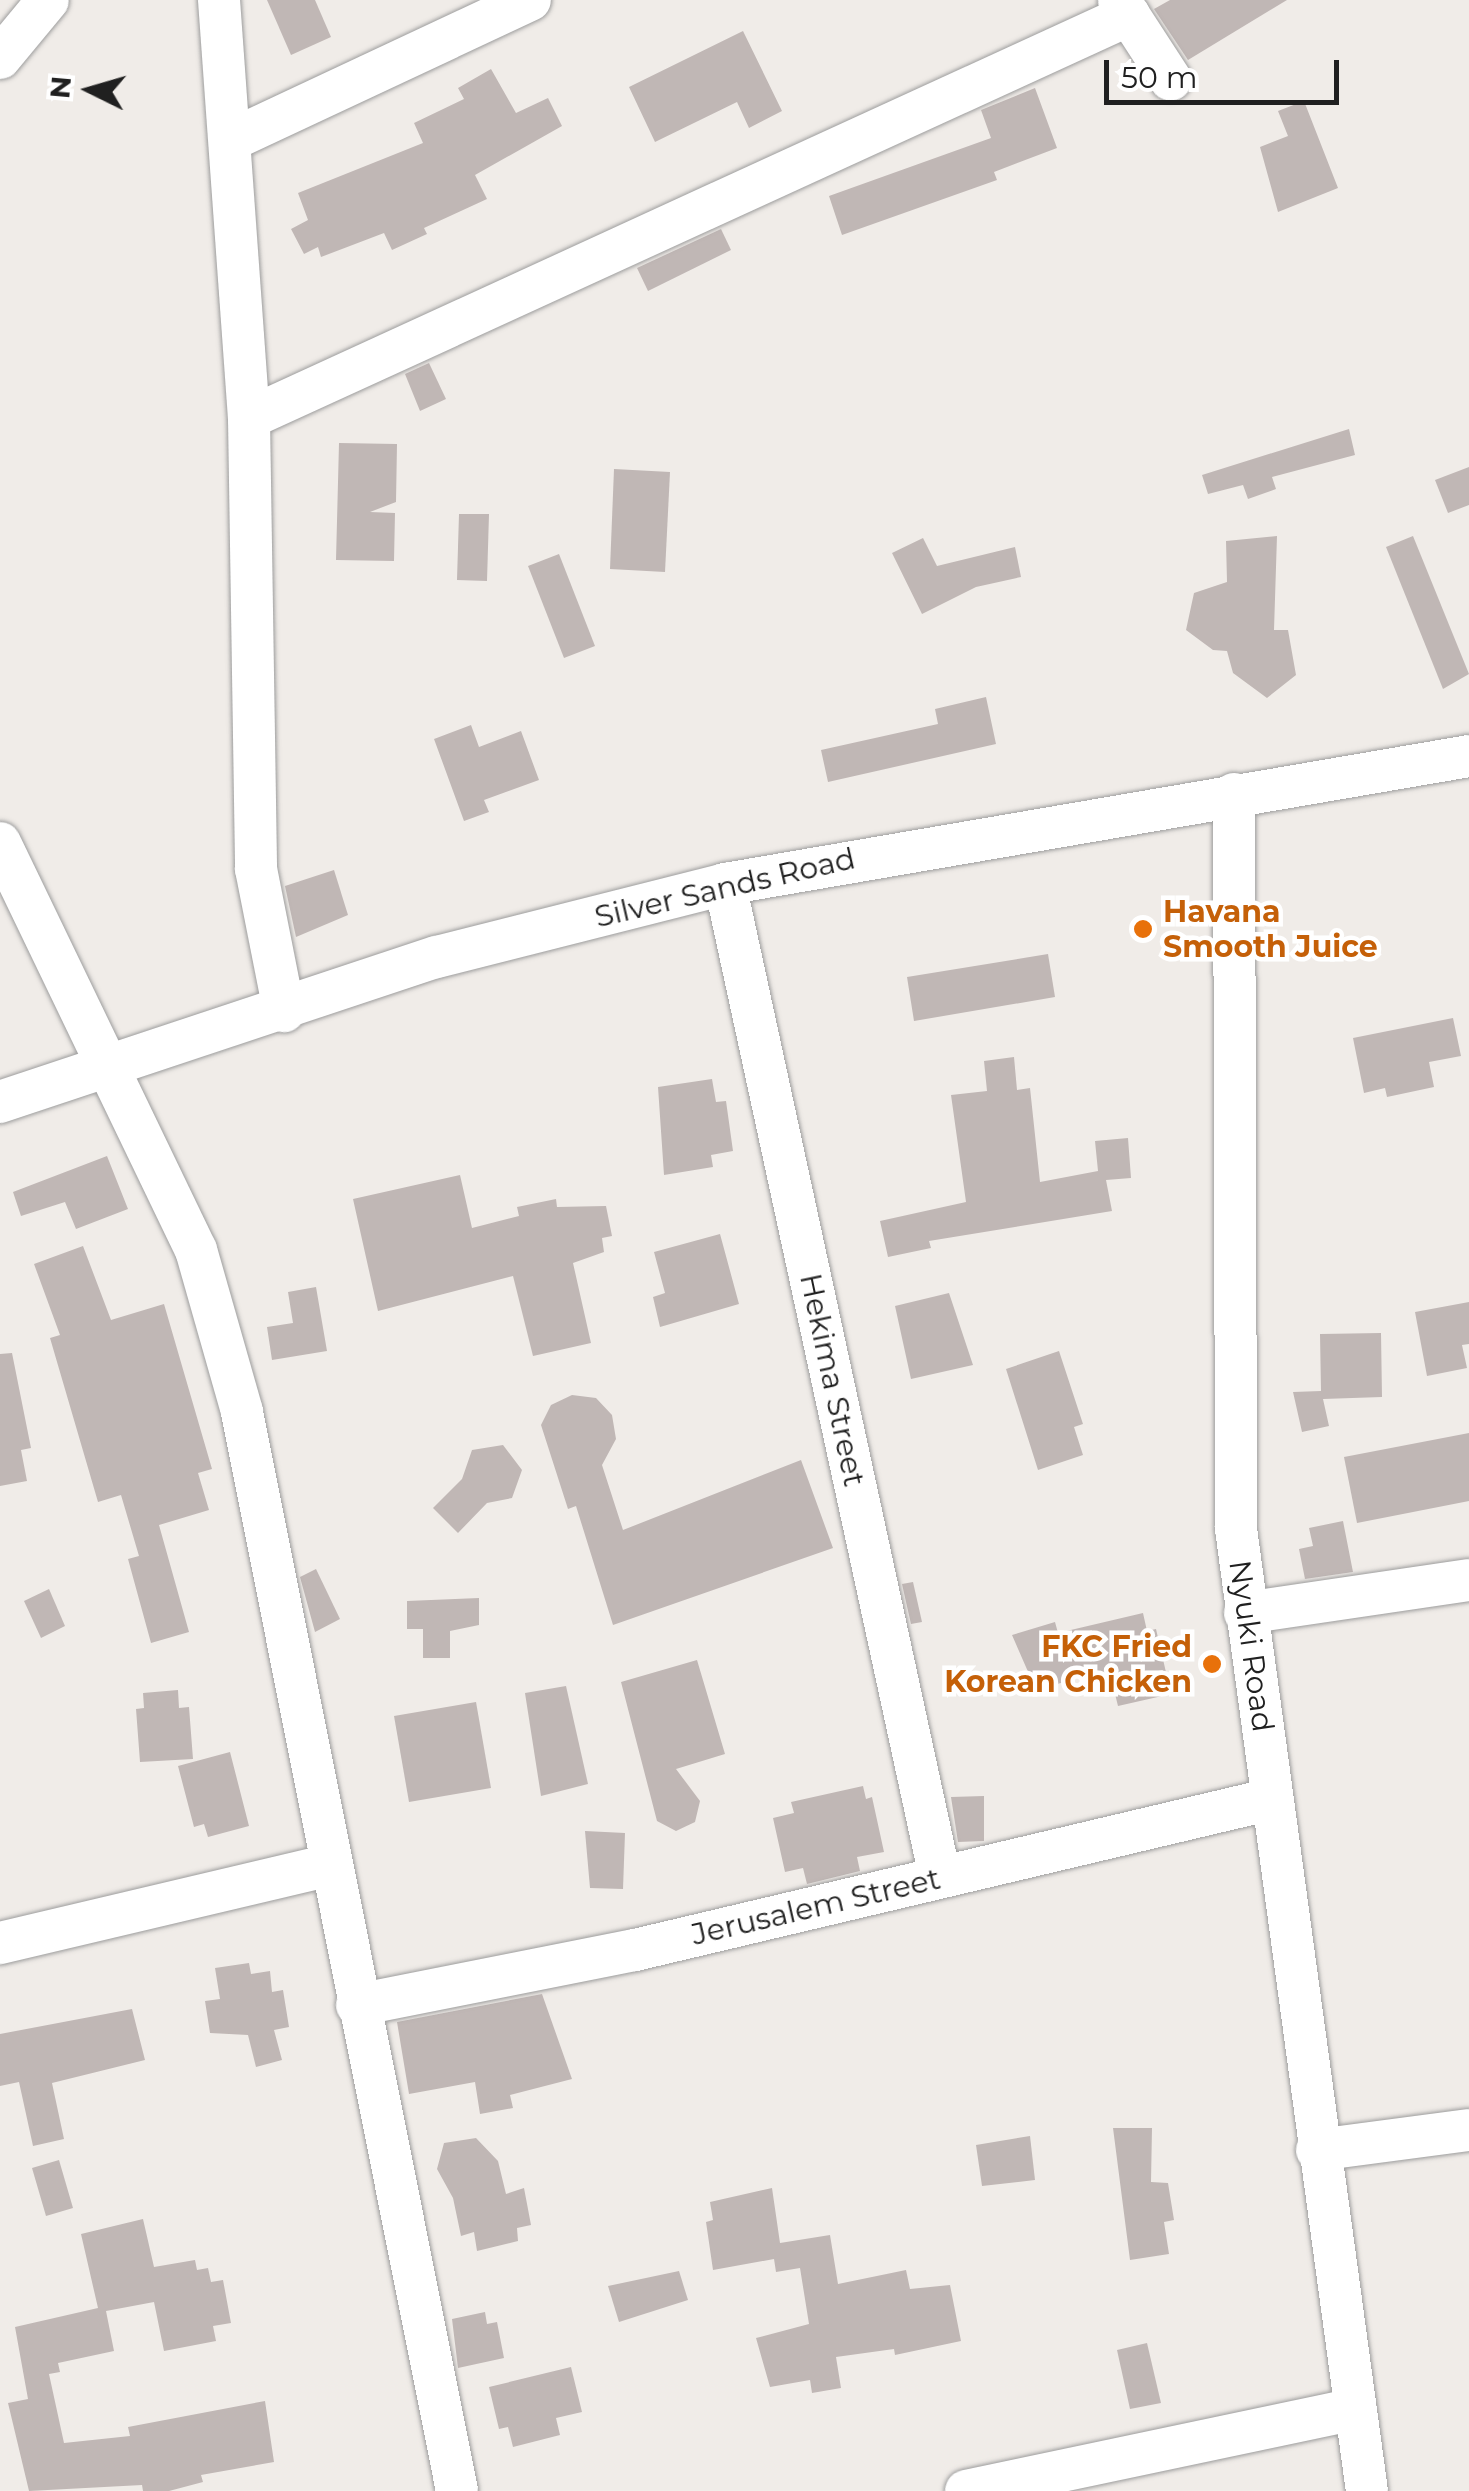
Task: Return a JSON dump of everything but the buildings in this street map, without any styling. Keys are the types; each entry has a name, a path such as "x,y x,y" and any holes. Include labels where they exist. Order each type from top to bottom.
{"street":[{"path":"0,58 48,0"},
{"path":"219,0 249,418 256,869 284,1011"},
{"path":"231,140 530,0"},
{"path":"249,418 1124,7 1171,80"},
{"name":"Silver Sands Road","path":"0,1102 284,1011 436,957 725,884 1469,756"},
{"name":"Nyuki Road","path":"1234,794 1236,1530 1317,2150 1367,2491"},
{"path":"0,843 196,1250 237,1394 457,2491"},
{"name":"Hekima Street","path":"725,884 940,1877"},
{"path":"1245,1613 1469,1580"},
{"name":"Jerusalem Street","path":"358,2005 635,1950 1272,1799"},
{"path":"0,1942 330,1865"},
{"path":"1317,2150 1469,2130"},
{"path":"966,2491 1355,2409"}],"place":[{"name":"Havana Smooth Juice","path":"1143,929"},
{"name":"FKC Fried Korean Chicken","path":"1212,1664"}]}
